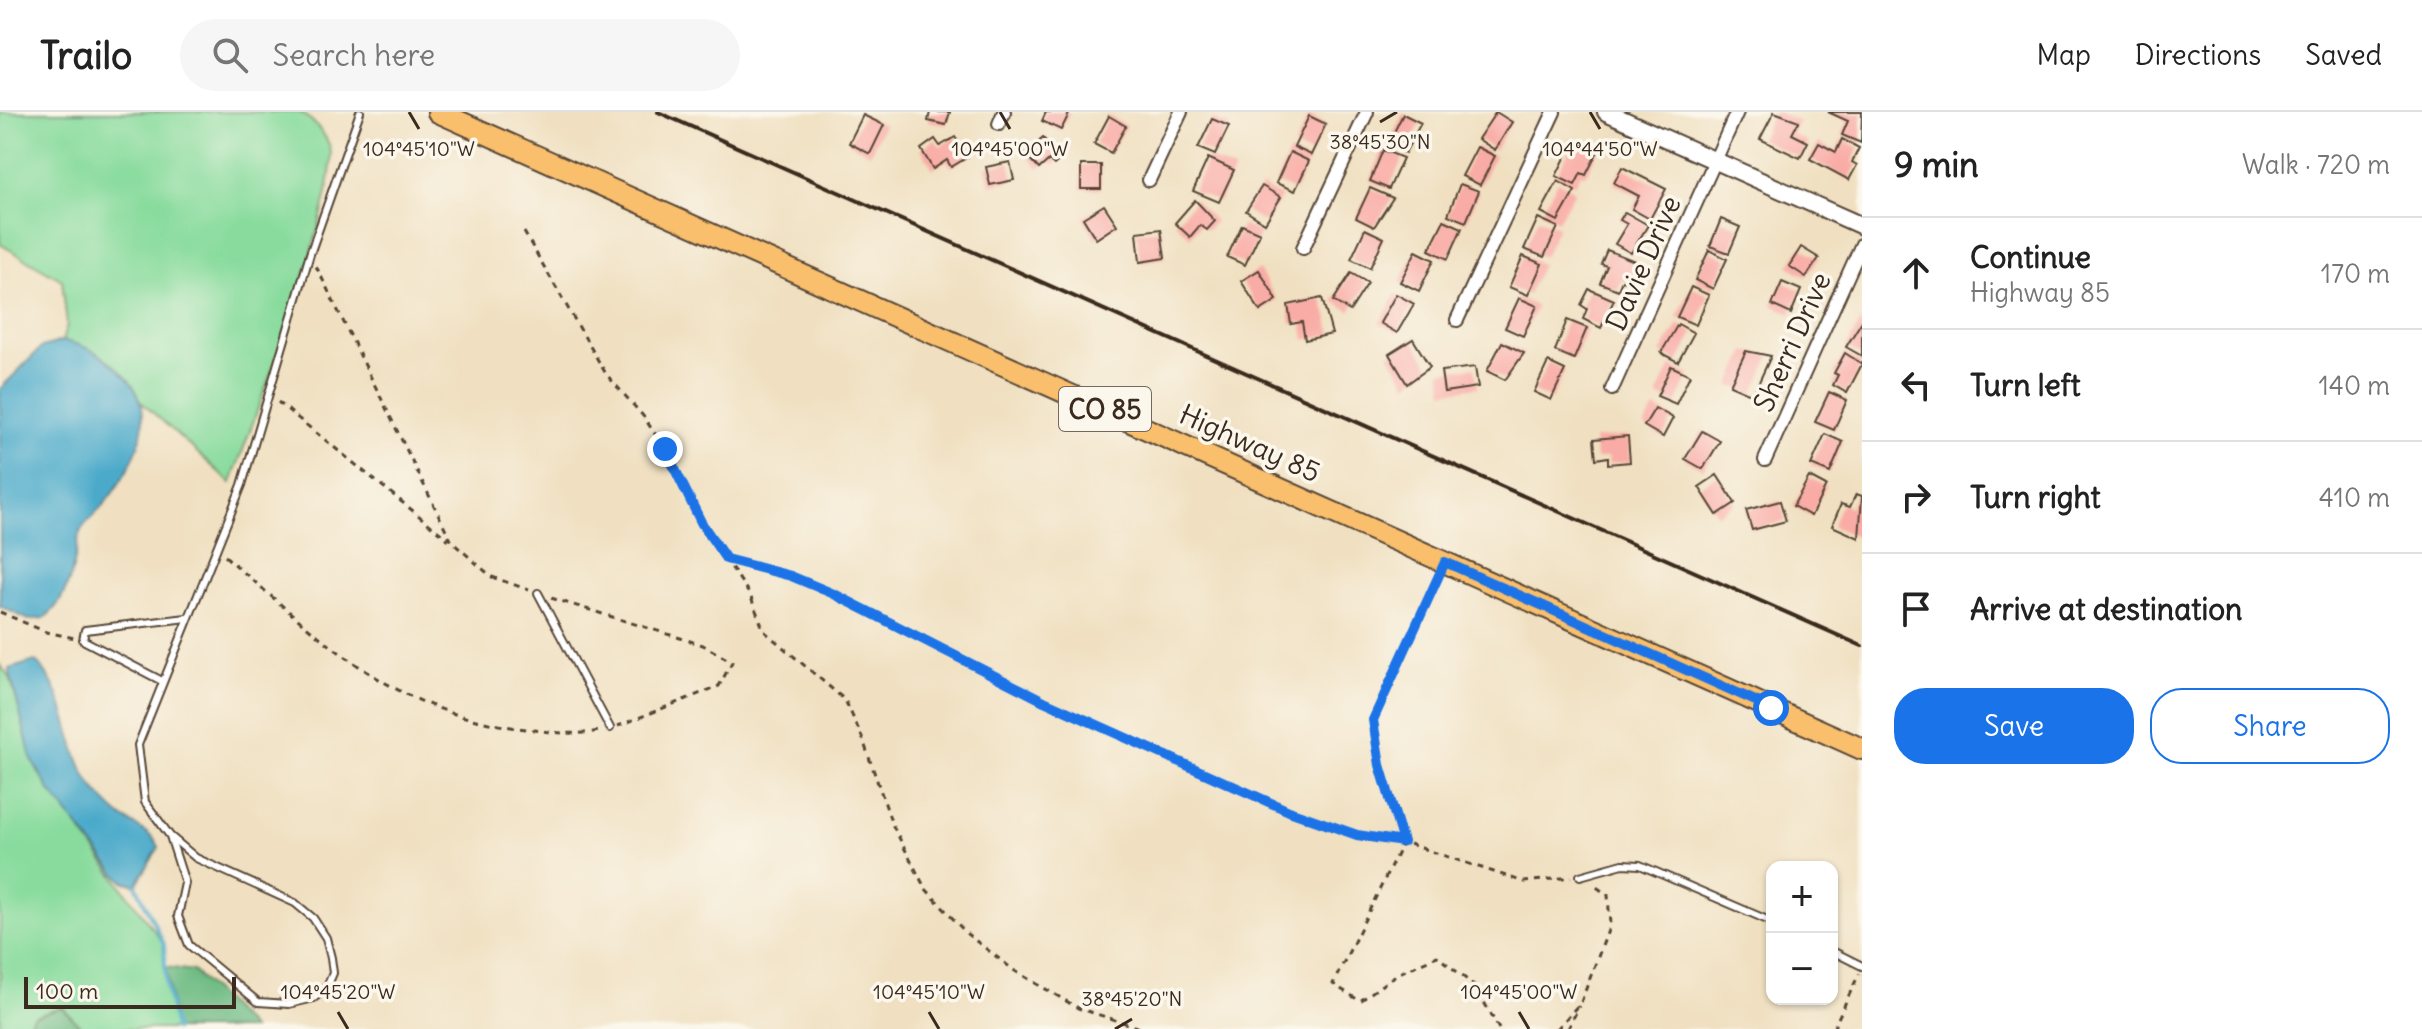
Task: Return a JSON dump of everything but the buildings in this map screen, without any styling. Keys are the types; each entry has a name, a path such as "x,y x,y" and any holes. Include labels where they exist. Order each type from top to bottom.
{"main road":[{"name":"Highway 85","path":"438,112 1862,749"}],"street":[{"path":"1149,180 1181,112"},
{"path":"1303,248 1367,112"},
{"path":"1457,320 1554,112"},
{"path":"1606,112 1862,226"},
{"name":"Davie Drive","path":"1612,389 1737,112"},
{"name":"Sherri Drive","path":"1765,460 1862,244"}],"lane":[{"path":"170,836 185,883 178,916 189,945 258,1002 289,1004 314,998 327,987 333,973 331,958 326,938 313,918 295,903 196,858 170,836 145,802 138,745 242,485 310,254 360,112"},
{"path":"538,593 610,728"},
{"path":"162,681 83,640 85,630 187,618"},
{"path":"1580,876 1623,864 1640,865 1766,919"},
{"path":"1838,954 1862,967"}],"path":[{"path":"524,232 606,374 643,416 665,449 702,524 750,595 764,631 845,700 862,737 892,824 925,888 967,934 1015,971 1078,1008 1143,1029"},
{"path":"310,254 452,542"},
{"path":"216,548 345,659 401,694 493,725 580,735 610,728 719,686 732,662 703,645 492,577 269,394"},
{"path":"726,559 791,576 834,594 1044,701 1289,811 1357,835 1403,842 1524,882 1580,876 1608,895 1610,925 1568,1029"},
{"path":"1445,562 1373,720 1380,765 1403,842 1333,984 1360,1001 1397,974 1437,956 1475,986 1499,1029"},
{"path":"0,612 46,632 83,640"},
{"path":"1833,1029 1862,967"},
{"path":"1557,1029 1581,1002"}],"green space":[{"path":"0,112 299,112 313,122 325,138 330,148 330,174 322,212 292,311 231,483 139,400 117,372 95,355 62,341 67,325 62,280 0,244"},
{"path":"0,665 10,678 38,772 164,944 166,984 175,1029 83,1029 62,1007 33,1016 27,1029 0,1029"},
{"path":"166,967 193,971 252,1029 175,1029"},
{"path":"62,1007 83,1029 27,1029 33,1016"}],"water":[{"path":"62,341 97,353 125,376 137,392 143,426 139,444 123,478 81,530 72,571 61,598 44,618 29,620 0,606 0,389 42,347"},
{"path":"35,661 46,674 62,704 77,754 91,784 113,809 147,833 159,847 136,885 123,881 115,873 50,791 31,758 9,669"}],"waterway":[{"path":"136,885 164,944 166,984 175,1029"}],"railway":[{"path":"658,112 1862,646"}],"route":[{"path":"665,449 702,524 726,559 758,570 791,576 834,594 1044,701 1289,811 1357,835 1403,842 1380,765 1373,720 1445,562 1771,708"}]}
